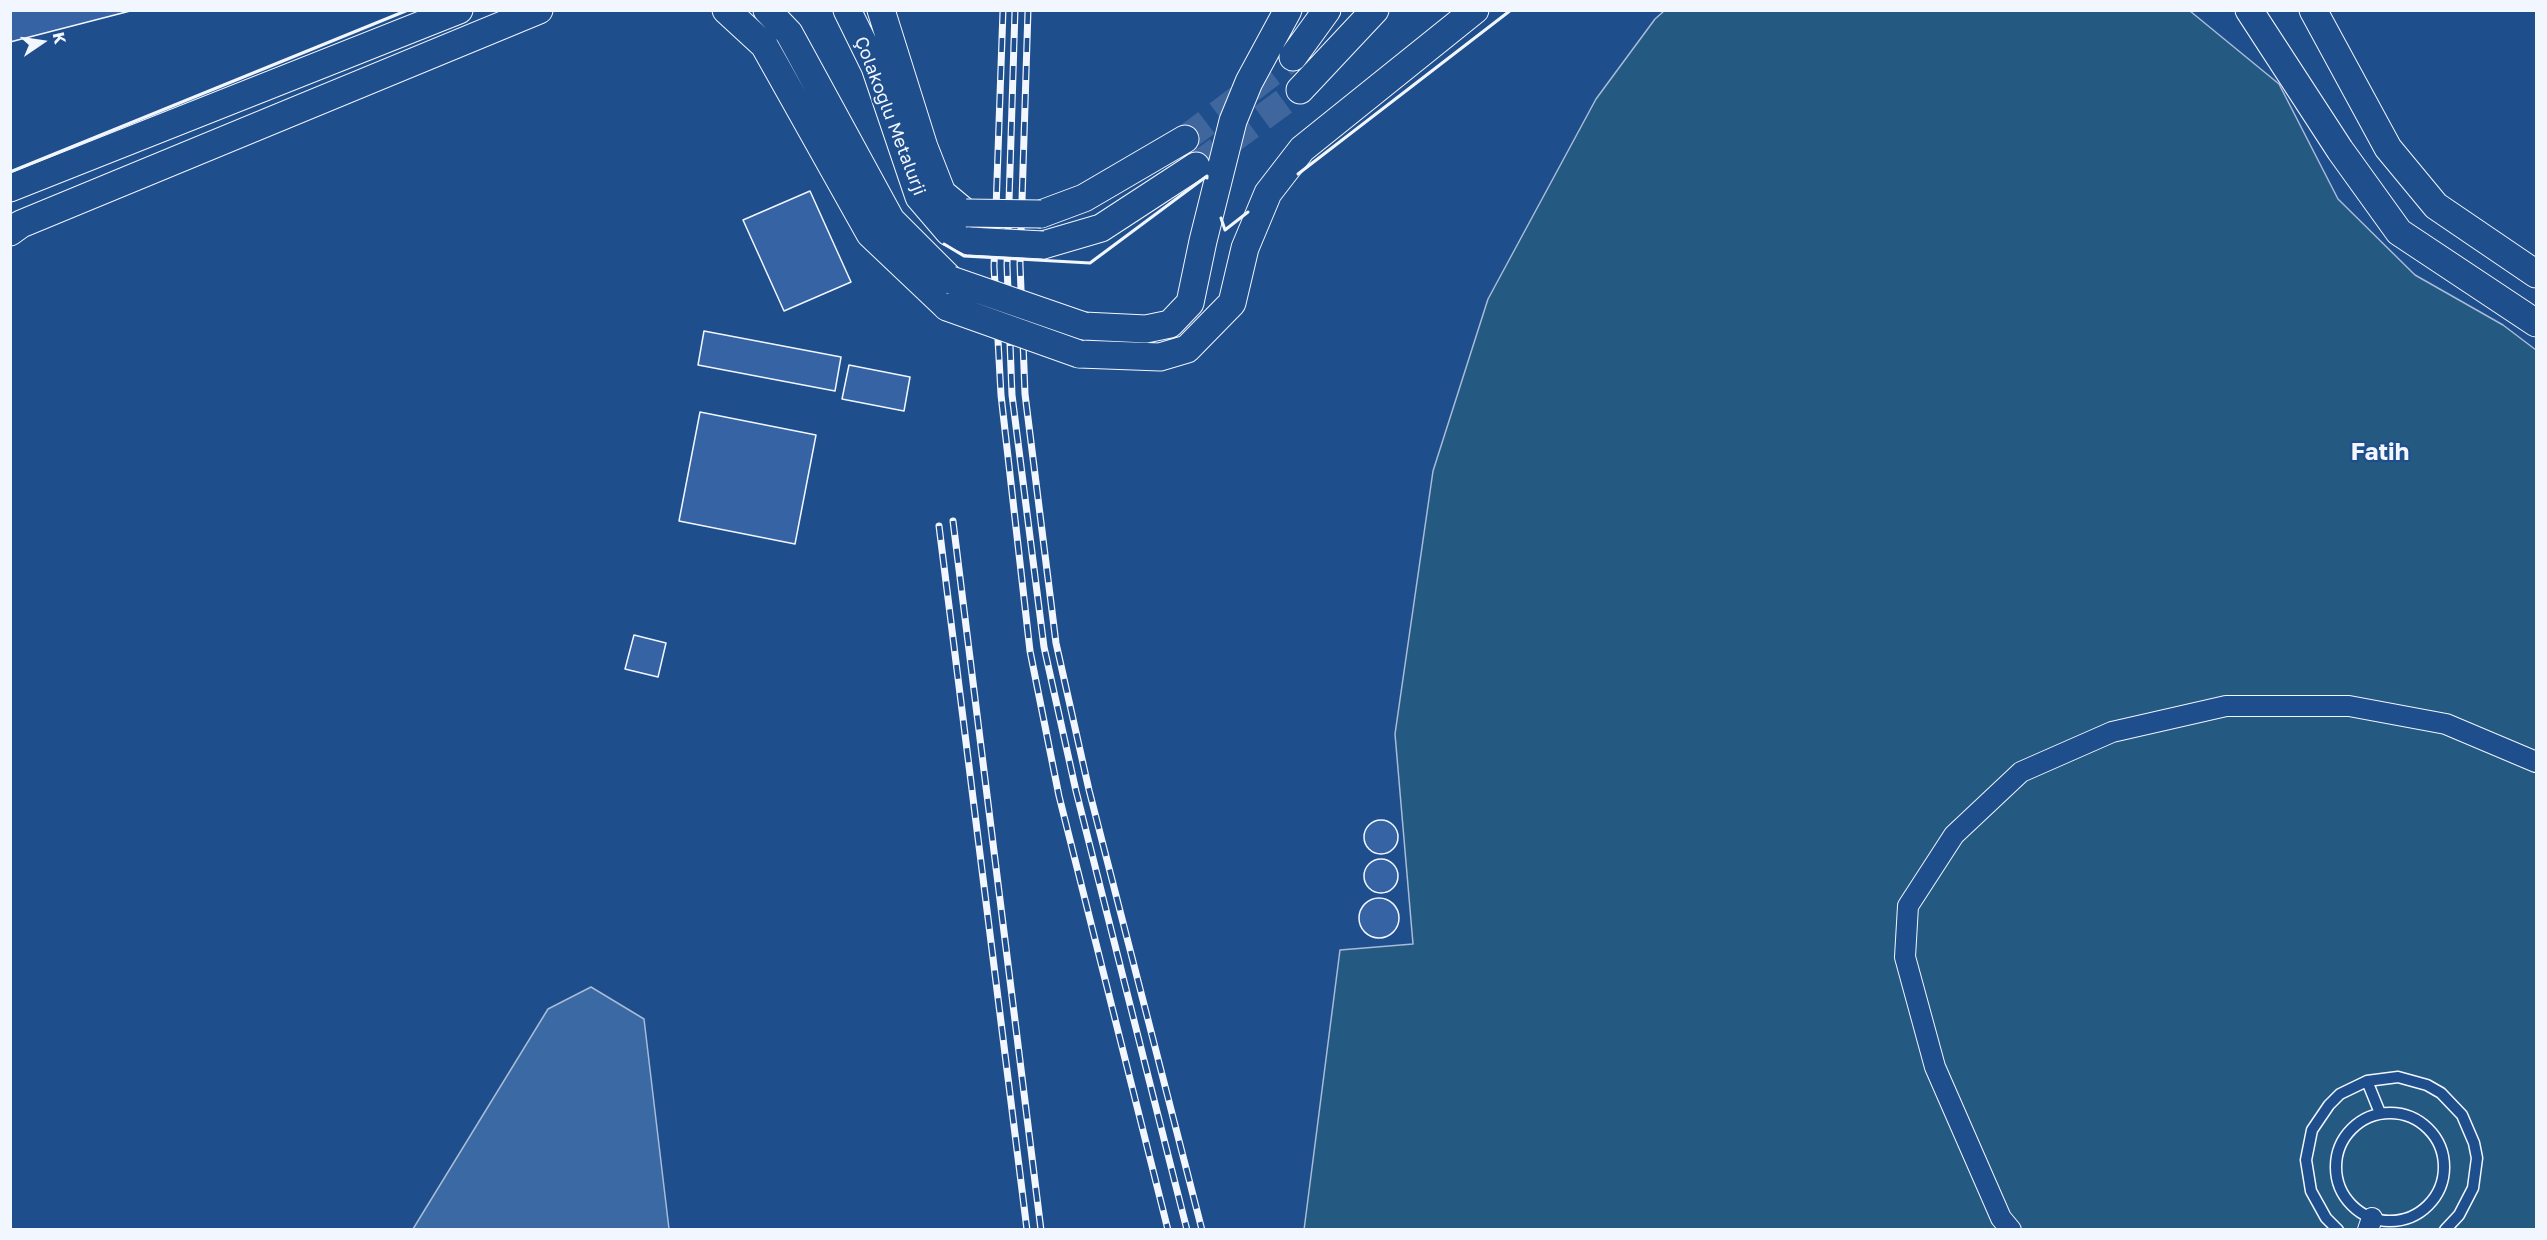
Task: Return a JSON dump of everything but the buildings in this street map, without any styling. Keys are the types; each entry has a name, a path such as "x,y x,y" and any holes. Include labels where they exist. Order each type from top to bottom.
{"main road":[{"path":"10,188 459,10"},
{"path":"10,232 21,224 539,10"},
{"path":"726,10 764,45 870,234 947,307 1079,354 1160,357 1187,349 1232,303 1245,248 1268,193 1302,149 1475,10"},
{"path":"767,10 789,33 891,219 951,280 1084,326 1146,329 1170,324 1190,303 1233,121 1249,82 1288,10"},
{"name":"Çolakoğlu Metalurji","path":"847,10 875,67 919,197 949,232 969,241 1043,245 1101,228 1196,166"},
{"name":"Çolakoğlu Metalurji","path":"881,10 924,147 942,193 966,213 1041,214 1084,198 1185,139"},
{"path":"1293,57 1327,10"},
{"path":"1300,90 1375,10"},
{"path":"2249,10 2340,150 2399,232 2536,323"},
{"path":"2313,12 2388,148 2436,206 2536,274"}],"street":[{"path":"2011,1230 2001,1218 1935,1067 1905,957 1908,906 1954,835 2021,772 2112,732 2226,706 2349,706 2446,724 2536,762"}],"lane":[{"path":"2338,1230 2325,1218 2311,1191 2306,1168 2308,1145 2316,1124 2340,1094 2367,1081 2398,1077 2427,1085 2452,1103 2470,1128 2477,1158 2473,1188 2459,1215 2445,1230"},
{"path":"2367,1081 2380,1113"},
{"path":"2380,1113 2402,1114 2430,1130 2441,1149 2444,1171 2438,1192 2424,1209 2404,1219 2370,1224 2340,1189 2335,1168 2339,1146 2351,1128 2370,1116 2380,1113"}],"shaded area":[{"path":"1664,11 2190,11 2279,84 2338,199 2415,275 2503,325 2536,350 2536,1229 1304,1230 1340,950 1413,944 1395,734 1433,471 1488,299 1596,99 1655,19"},
{"path":"591,987 644,1019 669,1229 413,1229 548,1009"}],"tunnel":[{"path":"1185,139 1293,57"},
{"path":"1196,166 1300,90"}],"railway":[{"path":"1003,10 994,266 1001,395 1030,651 1059,796 1168,1230"},
{"path":"1015,10 1007,265 1012,395 1044,647 1076,791 1187,1230"},
{"path":"1028,10 1020,264 1025,394 1056,643 1089,790 1202,1230"},
{"path":"953,521 1041,1230"},
{"path":"939,526 1027,1230"}],"wall":[{"path":"10,172 408,10"},
{"path":"1298,174 1511,10"},
{"path":"944,244 964,256 1090,263 1207,176 1207,178"},
{"path":"1221,218 1225,230 1248,212"}],"district":[{"name":"Fatih","path":"2380,452"}]}
